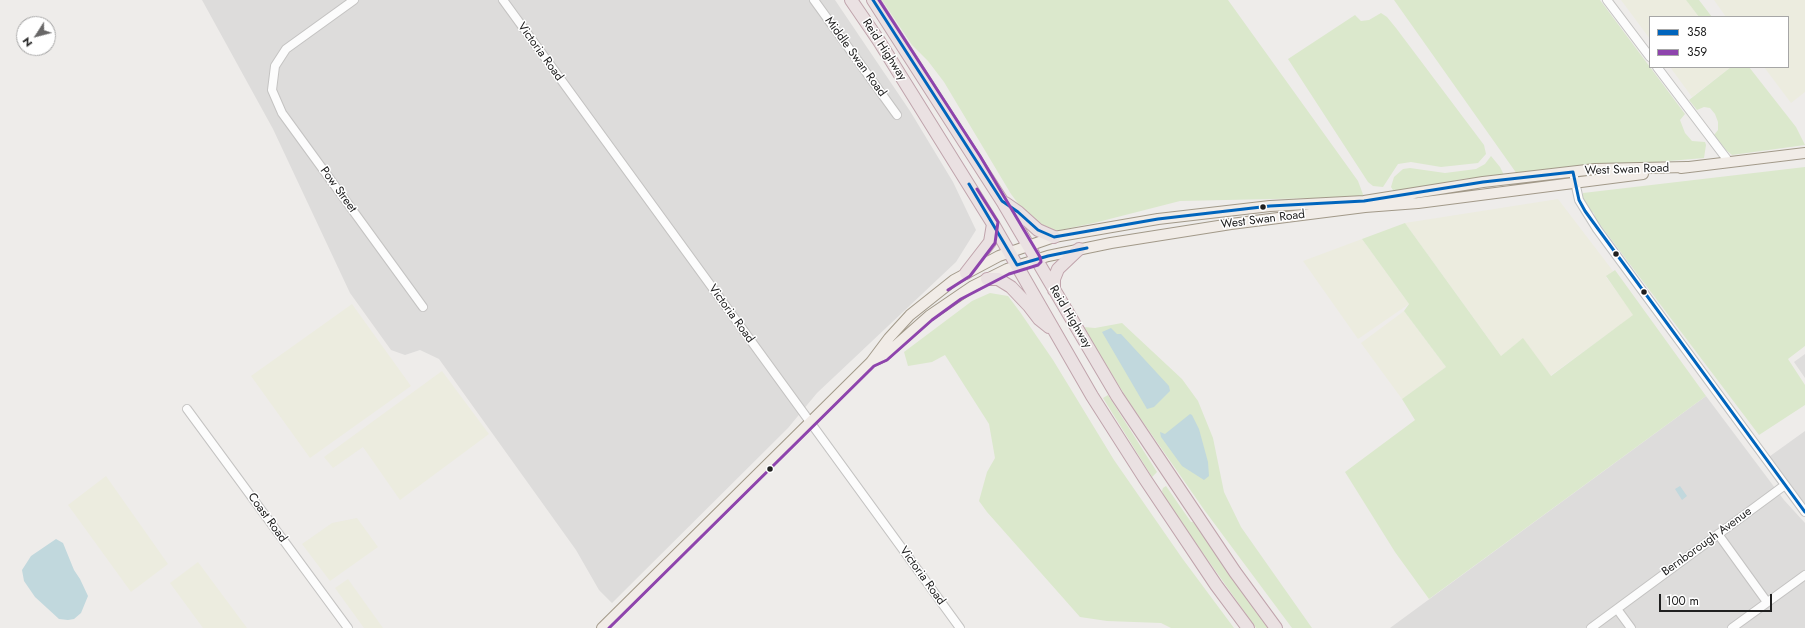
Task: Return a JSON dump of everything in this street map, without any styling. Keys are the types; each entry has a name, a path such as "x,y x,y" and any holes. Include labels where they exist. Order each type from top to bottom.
{"highway":[{"name":"Reid Highway","path":"851,0 879,41 993,224 1092,396 1145,479 1216,585 1248,628"},
{"name":"Reid Highway","path":"873,0 1002,201 1117,396 1235,572 1276,628"},
{"path":"1002,201 1018,212 1038,230 1054,237"},
{"path":"966,273 990,242 993,224"},
{"path":"1054,290 1054,279 1058,269 1079,249"},
{"path":"987,279 998,279 1011,287 1030,306 1039,319 1054,331"}],"main road":[{"name":"West Swan Road","path":"871,362 884,356 917,326 946,303 987,279 1017,265 1079,249 1231,224 1365,207 1418,203 1687,167 1805,153"},
{"name":"West Swan Road","path":"602,628 871,362 889,338 910,315 939,290 966,273 1009,252 1054,237 1158,219 1270,206 1364,201 1483,182 1574,172 1687,167"}],"street":[{"name":"Pow Street","path":"354,0 286,49 275,66 272,90 282,114 423,307"},
{"name":"Victoria Road","path":"503,0 960,628"},
{"name":"Middle Swan Road","path":"814,0 897,115"},
{"path":"1607,0 1649,56"},
{"path":"1658,68 1729,162"},
{"path":"1574,172 1581,205 1597,229 1805,512"},
{"name":"Coast Road","path":"187,409 348,628"},
{"name":"Bernborough Avenue","path":"1591,628 1785,485"},
{"path":"1718,534 1767,602"},
{"path":"1732,628 1805,575"},
{"path":"1617,609 1631,628"}],"shaded area":[{"path":"202,0 835,0 910,111 953,182 976,230 956,262 817,393 788,428 612,603 599,590 576,550 439,359 420,350 405,355 391,350 350,293 273,129"},
{"path":"1621,0 1686,0 1698,16 1649,16 1649,38"},
{"path":"1714,0 1805,0 1805,92 1791,103 1765,68 1789,68 1789,16 1725,16"},
{"path":"1671,68 1730,68 1692,97"},
{"path":"1558,199 1613,271 1606,277 1634,315 1550,376 1523,339 1501,356 1405,223"},
{"path":"1362,239 1409,304 1358,339 1303,261"},
{"path":"352,304 411,386 310,458 251,376"},
{"path":"1404,311 1446,367 1402,399 1361,343"},
{"path":"1805,354 1805,378 1794,362"},
{"path":"442,371 489,434 400,500 363,447 333,468 324,457"},
{"path":"1706,396 1784,500 1805,523 1805,628 1390,628"},
{"path":"1805,431 1805,512 1766,459"},
{"path":"106,476 168,564 131,592 68,505"},
{"path":"357,518 378,547 330,581 302,544 332,523"},
{"path":"198,562 247,628 203,628 170,583"},
{"path":"348,579 383,628 364,628 335,588"}],"green space":[{"path":"882,0 1228,0 1358,181 1364,197 1180,201 1094,223 1055,231 1046,229 1026,214 1011,194 944,82 928,61 912,45"},
{"path":"1394,0 1600,0 1649,66 1649,68 1651,68 1685,114 1680,120 1685,133 1692,141 1705,142 1706,145 1704,158 1517,174"},
{"path":"1686,0 1699,0 1711,16 1698,16"},
{"path":"1381,13 1387,17 1396,28 1484,145 1486,154 1478,163 1441,167 1411,162 1398,164 1383,187 1373,186 1368,182 1288,59 1355,15 1361,21 1369,20"},
{"path":"1730,68 1750,68 1796,127 1805,145 1732,155 1714,135 1718,130 1718,122 1715,114 1710,108 1704,107 1697,110 1689,100"},
{"path":"1491,156 1500,167 1504,175 1462,179 1396,192 1391,187 1394,177 1403,169 1410,168 1445,173 1476,169 1485,164"},
{"path":"1805,167 1805,346 1788,359 1805,385 1805,405 1759,435 1595,218 1594,213 1590,211 1582,196 1583,193"},
{"path":"1405,223 1501,356 1523,338 1551,376 1633,315 1606,276 1615,270 1706,396 1429,599 1395,552 1345,472 1415,420 1402,399 1446,367 1404,311 1409,304 1362,239"},
{"path":"990,293 1008,296 1020,312 1053,360 1114,460 1182,558 1234,628 1171,628 1161,623 1107,621 1080,617 987,512 979,501 987,472 995,458 989,424 945,355 932,362 908,366 904,352 972,301"},
{"path":"1122,323 1182,379 1198,401 1213,438 1224,492 1241,527 1312,628 1292,628 1205,511 1129,402 1083,327 1095,328"},
{"path":"1108,395 1157,472 1152,477 1103,398"},
{"path":"1166,486 1191,522 1193,522 1272,628 1256,628 1166,501 1162,491"}],"water":[{"path":"1111,328 1117,334 1121,334 1169,386 1170,391 1154,407 1147,409 1102,332"},
{"path":"1190,414 1192,415 1199,429 1208,462 1209,476 1204,480 1182,466 1161,437 1160,432 1165,434"},
{"path":"1680,486 1687,496 1682,500 1675,489"},
{"path":"56,539 63,543 74,570 88,596 81,613 74,619 59,619 35,597 24,581 22,570 31,556"}],"transit line":[{"name":"358","path":"873,0 1002,201 1018,212 1038,230 1054,237 1158,219 1270,206 1364,201 1483,182 1573,172 1579,200 1585,211 1805,512"},
{"name":"359","path":"609,628 874,366 887,360 932,320 961,299 1009,274 1038,265 1041,262 1040,257 980,156 879,0"},
{"name":"358","path":"969,184 1017,265 1048,256 1087,248"},
{"name":"359","path":"948,290 970,276 995,243 998,222 977,189"}]}
